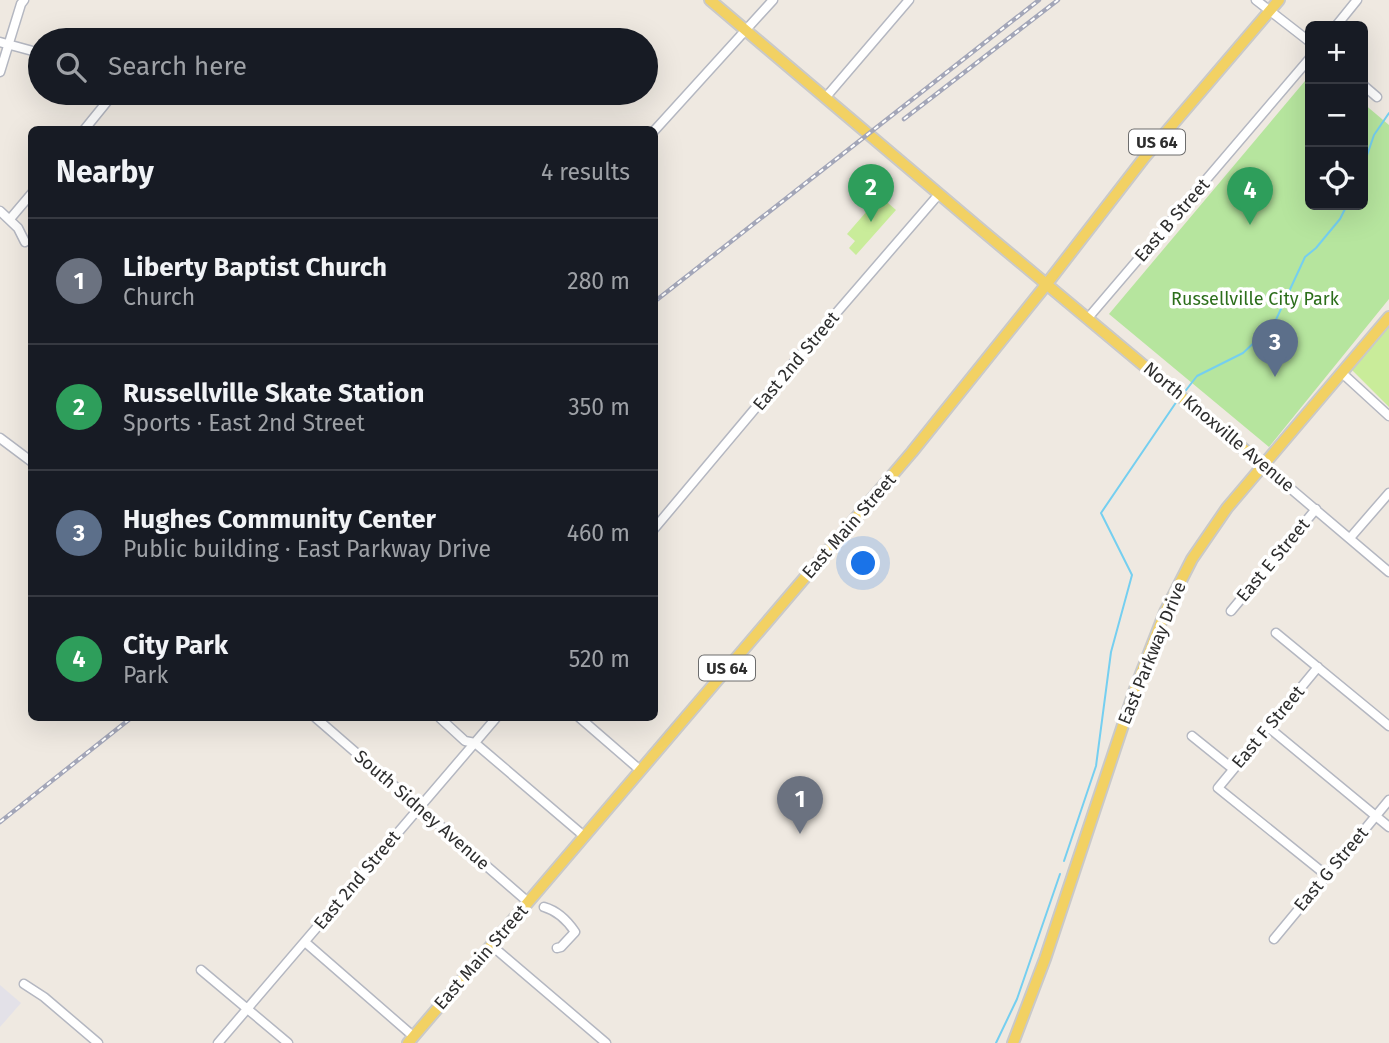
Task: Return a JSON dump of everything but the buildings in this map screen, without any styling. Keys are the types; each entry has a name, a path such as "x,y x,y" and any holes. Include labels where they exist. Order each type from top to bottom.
{"main road":[{"name":"North Knoxville Avenue","path":"710,0 1264,466"},
{"name":"East Main Street","path":"411,1040 912,452 1144,158 1279,0"},
{"name":"East Parkway Drive","path":"1013,1043 1045,959 1135,689 1165,612 1192,559 1210,530 1389,317"}],"street":[{"path":"0,72 4,43 24,0"},
{"path":"658,127 773,0"},
{"path":"826,97 909,0"},
{"path":"1256,0 1305,38"},
{"path":"1340,21 1357,0"},
{"path":"4,43 28,50"},
{"name":"East B Street","path":"1087,318 1305,64"},
{"path":"1368,89 1377,97"},
{"path":"87,126 104,105"},
{"name":"East 2nd Street","path":"658,524 939,194"},
{"path":"10,219 28,198"},
{"path":"0,211 18,228 25,242"},
{"path":"1342,373 1389,416"},
{"path":"0,438 28,459"},
{"name":"North Knoxville Avenue","path":"1264,466 1389,572"},
{"path":"1350,538 1389,493"},
{"name":"East E Street","path":"1231,611 1316,509"},
{"path":"1276,633 1389,726"},
{"name":"East F Street","path":"1318,667 1218,788 1326,875"},
{"name":"South Sidney Avenue","path":"319,721 528,902"},
{"path":"443,721 465,741 475,743 584,836"},
{"name":"East 2nd Street","path":"218,1043 493,721"},
{"path":"583,721 640,770"},
{"path":"1268,727 1389,827"},
{"path":"1192,736 1233,769"},
{"name":"East G Street","path":"1274,939 1389,800"},
{"path":"544,907 553,909 575,932 557,948"},
{"path":"305,942 411,1040"},
{"path":"491,945 606,1043"},
{"path":"201,970 288,1043"},
{"path":"24,984 98,1043"}],"shaded area":[{"path":"0,985 21,1003 0,1027"}],"green space":[{"name":"Russellville City Park","path":"1305,81 1305,210 1368,210 1368,107 1389,125 1389,299 1269,447 1109,314"},
{"path":"880,196 896,210 856,255 849,248 855,241 847,234"},
{"path":"1389,325 1389,407 1351,369"}],"waterway":[{"path":"1368,152 1374,135 1389,113"},
{"path":"1183,394 1197,376 1243,353 1274,324 1305,257 1316,248 1344,210"},
{"path":"1064,861 1096,766 1111,652 1132,575 1101,513 1177,401"},
{"path":"996,1043 1017,999 1060,874"}],"railway":[{"path":"658,299 1039,0"},
{"path":"904,119 1058,0"},
{"path":"0,822 127,721"}],"place":[{"name":"Russellville Skate Station","path":"871,222"},
{"name":"City Park","path":"1250,225"},
{"name":"Hughes Community Center","path":"1275,377"},
{"name":"Liberty Baptist Church","path":"800,834"}]}
